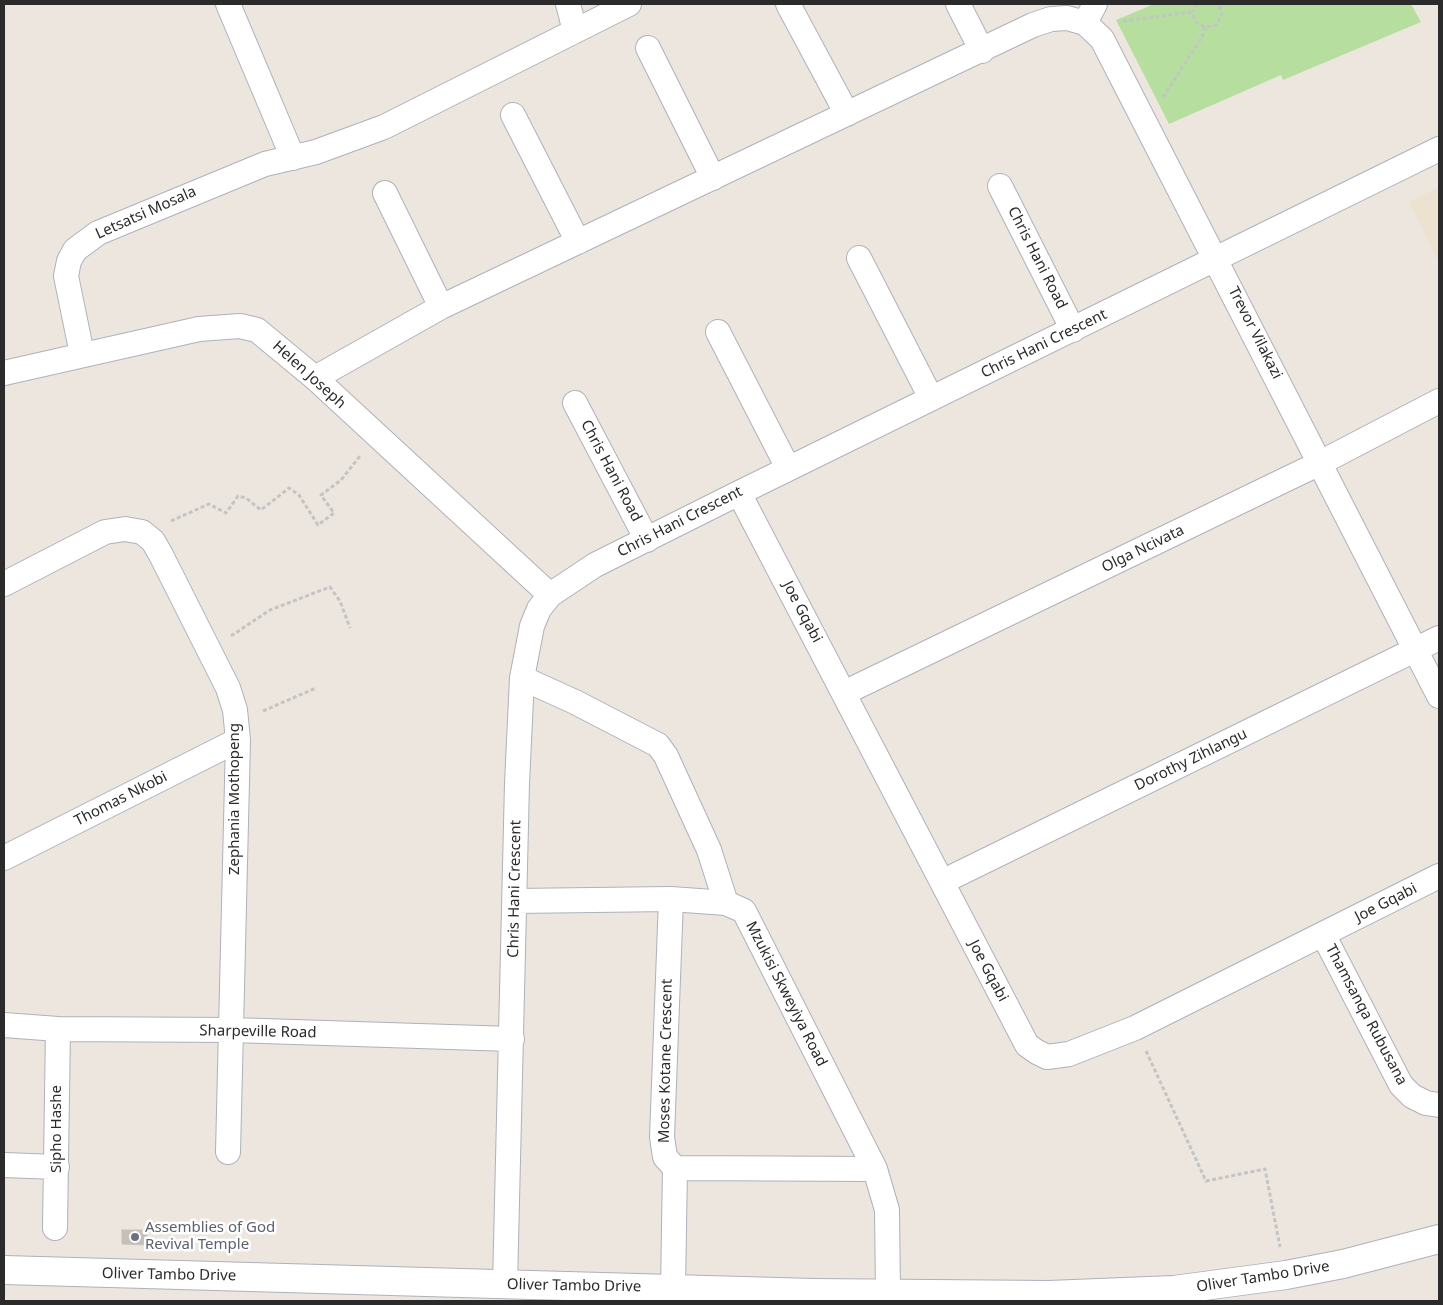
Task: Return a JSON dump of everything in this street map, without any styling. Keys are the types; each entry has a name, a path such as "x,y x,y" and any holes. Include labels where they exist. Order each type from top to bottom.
{"street":[{"path":"228,4 293,158"},
{"path":"568,4 575,31"},
{"name":"Letsatsi Mosala","path":"82,354 66,276 69,260 74,250 98,233 188,194 265,164 293,158 384,128 629,4"},
{"path":"788,4 847,114"},
{"path":"958,4 982,51"},
{"path":"315,378 441,307 1051,19 1092,20"},
{"name":"Trevor Vilakazi","path":"1092,20 1144,117 1439,696"},
{"path":"648,48 714,178"},
{"path":"513,115 578,242"},
{"name":"Chris Hani Crescent","path":"505,1285 522,678 532,626 539,610 550,595 595,565 788,468 1217,260 1439,149"},
{"name":"Chris Hani Road","path":"1000,186 1073,330"},
{"path":"385,193 441,307"},
{"path":"859,258 931,398"},
{"name":"Helen Joseph","path":"4,373 199,328 240,326 256,330 315,378 550,595"},
{"path":"718,332 788,468"},
{"name":"Olga Ncivata","path":"844,693 1320,463 1439,402"},
{"name":"Chris Hani Road","path":"575,403 647,540"},
{"name":"Joe Gqabi","path":"739,493 1027,1045 1047,1057 1057,1056 1135,1028 1439,876"},
{"path":"4,584 105,532 125,529 142,532 153,541"},
{"name":"Zephania Mothopeng","path":"153,541 228,688 237,729 228,1152"},
{"name":"Dorothy Zihlangu","path":"942,882 1439,638"},
{"path":"522,678 576,702 658,745 666,756 709,850 726,903"},
{"name":"Thomas Nkobi","path":"4,858 237,729"},
{"name":"Mzukisi Skweyiya Road","path":"515,902 671,900 726,903 740,908 749,918 875,1169 886,1210 888,1294"},
{"name":"Moses Kotane Crescent","path":"671,900 662,1137 665,1157 675,1168"},
{"name":"Thamsanqa Rubusana","path":"1323,934 1401,1085 1412,1096 1426,1103 1439,1105"},
{"name":"Sharpeville Road","path":"4,1025 58,1029 232,1030 512,1039"},
{"name":"Sipho Hashe","path":"55,1228 58,1029"},
{"path":"4,1165 57,1167"},
{"path":"673,1288 675,1168 875,1169"},
{"name":"Oliver Tambo Drive","path":"4,1270 505,1285 673,1288 813,1297 888,1294 1049,1295 1174,1290 1286,1276 1343,1264 1439,1239"}],"path":[{"path":"1196,4 1192,12 1196,22 1205,28 1216,25 1222,15 1219,4"},
{"path":"1092,20 1123,21 1192,12"},
{"path":"1144,117 1160,102 1202,37 1205,28"},
{"path":"153,541 170,522 190,511 209,504 226,513 238,496 246,498 261,510 289,488 298,495 318,525 334,513 321,496 341,480 377,436"},
{"path":"209,648 224,641 270,610 330,587 340,601 350,628"},
{"path":"237,729 316,688"},
{"path":"1135,1028 1206,1181 1265,1170 1286,1276"}],"shaded area":[{"path":"1439,187 1439,263 1409,202"}],"green space":[{"path":"1154,4 1411,4 1421,22 1283,80 1281,75 1169,124 1116,20"}],"building":[{"name":"Assemblies of God Revival Temple","path":"122,1230 147,1230 147,1245 122,1244"}],"place":[{"name":"Assemblies of God Revival Temple","path":"135,1237"}]}
